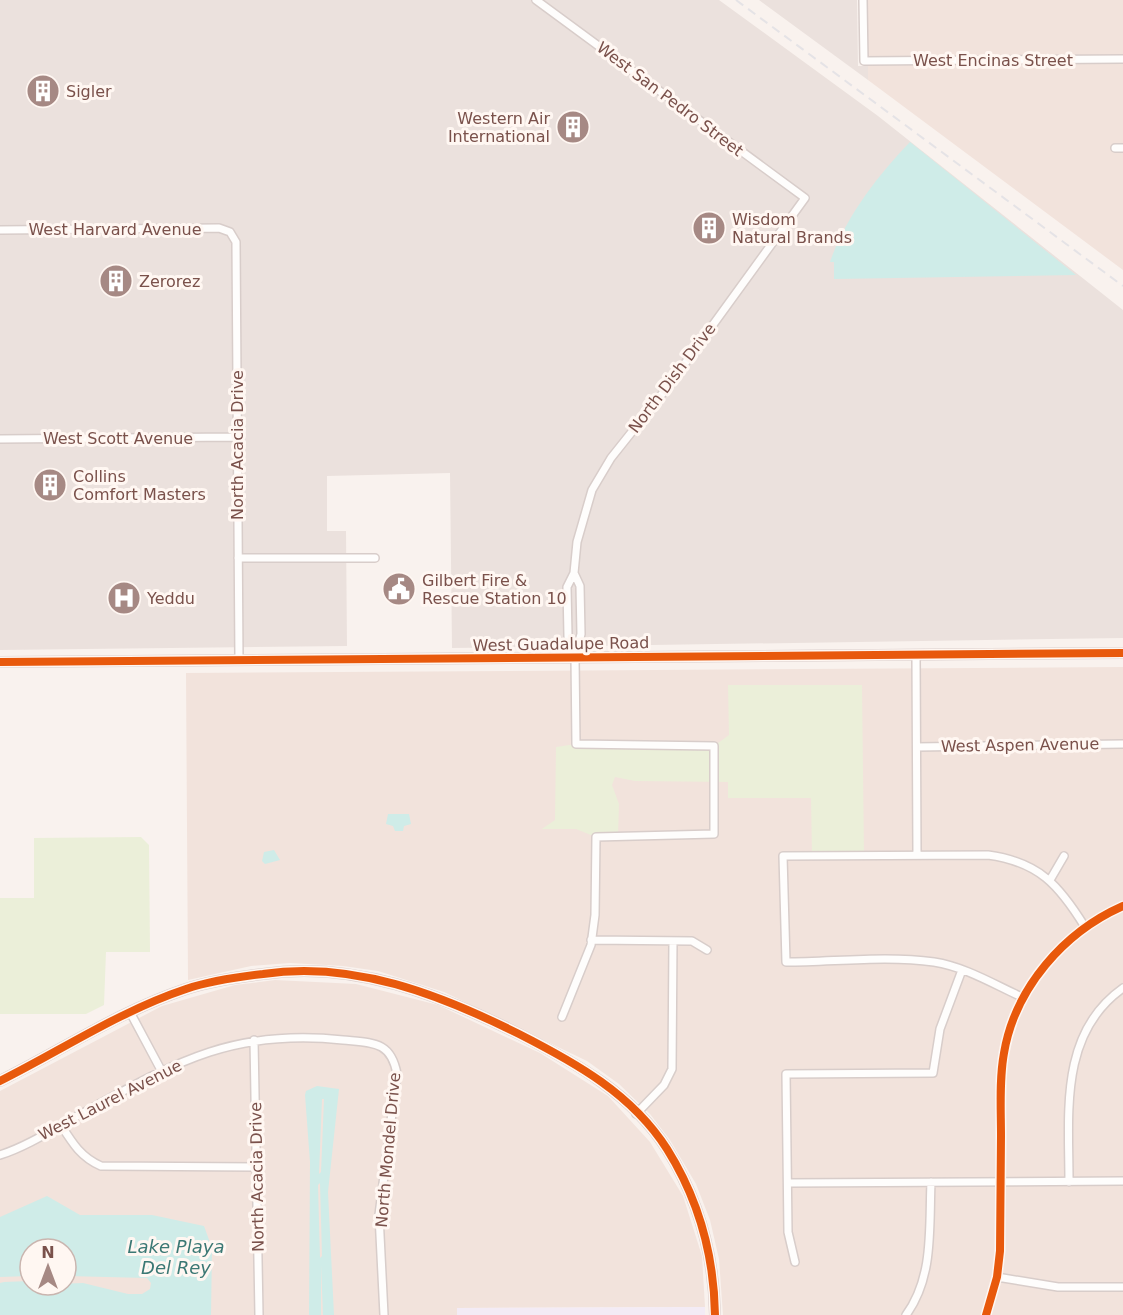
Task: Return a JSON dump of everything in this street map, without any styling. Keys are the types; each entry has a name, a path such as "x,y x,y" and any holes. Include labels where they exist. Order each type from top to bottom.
{"main road":[{"name":"West Guadalupe Road","path":"0,662 1123,653"},
{"path":"0,1081 130,1012 189,988 266,973 331,973 384,981 445,999 551,1050 608,1085 666,1148 690,1190 713,1265 715,1315"}],"street":[{"name":"West San Pedro Street","path":"536,0 805,198"},
{"name":"West Encinas Street","path":"863,0 864,61 1123,59"},
{"name":"North Dish Drive","path":"575,657 568,636 567,587 574,573 577,542 585,508 611,458 670,384 805,198"},
{"name":"West Harvard Avenue","path":"0,230 219,228 230,232"},
{"name":"North Acacia Drive","path":"230,232 236,242 237,251 238,660"},
{"name":"West Scott Avenue","path":"0,439 237,438"},
{"path":"238,558 375,558"},
{"name":"North Dish Drive","path":"574,573 580,586 581,634 575,657"},
{"path":"916,655 917,855"},
{"path":"562,1017 591,940 595,915 596,837 714,834 714,746 576,744 575,657"},
{"name":"West Aspen Avenue","path":"917,747 1123,744"},
{"path":"1024,998 962,969 935,962 908,960 786,962 783,856 988,855 1009,858 1029,866 1050,880 1071,904 1085,927"},
{"path":"1050,880 1064,856"},
{"path":"986,1315 997,1277 1001,1182 1001,1083 1004,1053 1024,998 1041,969 1061,947 1085,927 1123,906"},
{"path":"591,940 692,941 707,950"},
{"path":"636,1114 664,1085 672,1069 673,941"},
{"path":"795,1262 788,1232 786,1074 933,1073 940,1029 962,969"},
{"path":"1069,1182 1068,1087 1073,1062 1085,1032 1098,1012 1123,988"},
{"path":"130,1012 161,1070"},
{"name":"West Laurel Avenue","path":"0,1155 61,1125 161,1070 199,1055 254,1040 322,1037 371,1042 388,1050 394,1058"},
{"name":"North Acacia Drive","path":"254,1040 259,1315"},
{"name":"North Mondel Drive","path":"384,1315 379,1215 398,1074 394,1058"},
{"path":"61,1125 76,1149 87,1160 101,1166 258,1167"},
{"path":"788,1183 1123,1181"},
{"path":"906,1315 922,1284 928,1256 930,1182"},
{"path":"997,1277 1058,1287 1123,1287"}],"shaded area":[{"path":"0,0 719,0 878,116 1123,310 1123,638 452,648 450,473 327,476 327,531 346,531 347,646 0,650"},
{"path":"759,0 857,0 858,66 868,66 868,80"},
{"path":"867,0 1123,0 1123,270 868,80"},
{"path":"1123,667 1123,1315 723,1315 719,1259 710,1220 696,1184 670,1140 650,1114 619,1084 587,1061 444,992 378,971 343,966 290,963 251,966 188,980 186,673"},
{"path":"275,980 356,984 438,1005 540,1053 608,1096 650,1142 683,1196 702,1256 705,1307 457,1308 457,1315 0,1315 0,1091 162,1006 235,985"},
{"path":"705,1307 705,1315 457,1315 457,1308"}],"green space":[{"path":"728,685 862,685 864,856 812,856 811,798 728,798 728,782 635,781 615,777 612,785 619,804 618,836 596,837 576,829 542,829 555,820 556,747 576,744 714,746 729,735"},
{"path":"141,837 149,845 150,952 106,952 104,1005 86,1014 0,1014 0,898 34,898 34,838"}],"water":[{"path":"910,142 1076,275 834,279 834,262 830,262 844,229 886,168"},
{"path":"388,814 409,814 411,824 404,826 403,831 395,831 393,826 386,824"},
{"path":"274,850 280,860 265,864 262,861 264,852"},
{"path":"317,1086 339,1089 328,1192 334,1315 323,1315 321,1265 321,1315 309,1315 310,1162 306,1091","holes":["322,1099 324,1099 321,1172 319,1174","320,1183 322,1256 320,1258 318,1185"]},
{"name":"Lake Playa Del Rey","path":"47,1196 80,1215 152,1215 204,1226 212,1248 211,1315 0,1315 0,1283 4,1282 18,1281 18,1297 78,1297 78,1283 83,1283 128,1294 142,1294 150,1289 151,1283 147,1278 78,1276 78,1237 18,1237 18,1276 0,1277 0,1217"}],"railway":[{"path":"736,0 1123,286"}],"cycle path":[{"path":"0,662 1123,653"},
{"path":"986,1315 997,1277 1000,1251 1001,1084 1002,1063 1010,1029 1031,985 1062,947 1101,917 1123,906"},
{"path":"0,1081 138,1008 186,989 214,982 253,975 297,971 330,972 396,984 427,994 489,1020 582,1069 620,1096 653,1129 678,1168 696,1208 712,1271 715,1315"}],"place":[{"name":"Sigler","path":"43,91"},
{"name":"Western Air International","path":"573,127"},
{"name":"Wisdom Natural Brands","path":"709,228"},
{"name":"Zerorez","path":"116,281"},
{"name":"Collins Comfort Masters","path":"50,485"},
{"name":"Gilbert Fire & Rescue Station 10","path":"399,589"},
{"name":"Yeddu","path":"124,598"}]}
